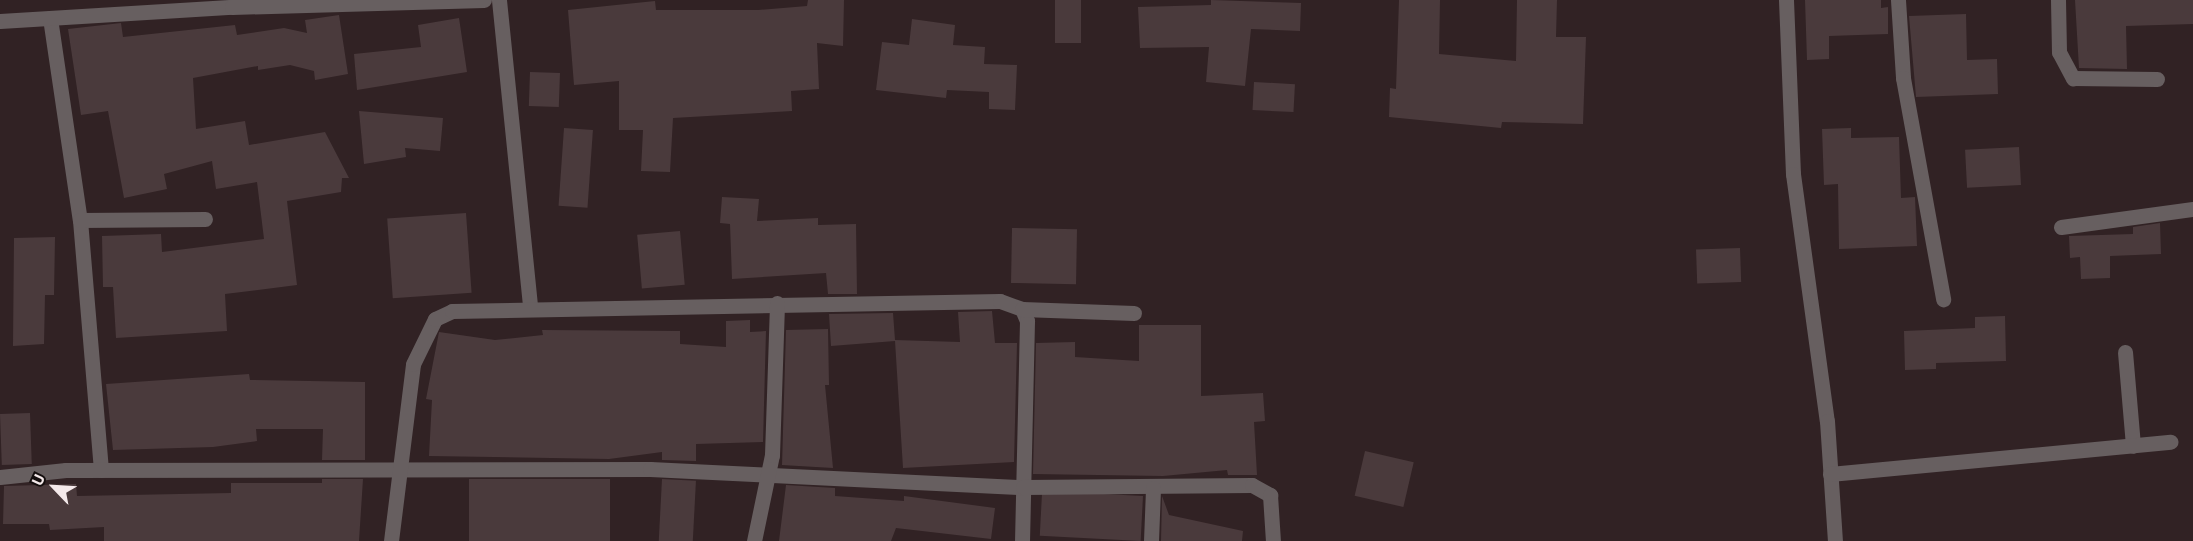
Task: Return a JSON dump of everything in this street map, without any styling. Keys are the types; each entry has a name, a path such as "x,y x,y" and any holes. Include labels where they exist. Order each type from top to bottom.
{"street":[{"path":"0,21 216,4 484,0"},
{"path":"499,0 530,306"},
{"path":"1786,0 1793,174 1830,474 1835,541"},
{"path":"1898,0 1903,78 1943,299"},
{"path":"2058,0 2059,51 2073,78 2157,79"},
{"path":"50,18 80,220 101,470"},
{"path":"2061,227 2193,209"},
{"path":"80,220 205,219"},
{"path":"391,541 413,364 435,319 452,311 530,306 1000,302 1022,309 1134,313"},
{"path":"754,541 770,477 777,303"},
{"path":"1022,309 1027,321 1022,541"},
{"path":"2124,352 2133,446"},
{"path":"1830,474 2170,442"},
{"path":"0,477 101,470 650,469 770,477 1023,487 1261,486 1270,495 1273,541"},
{"path":"1151,541 1153,488"}],"building":[{"path":"808,0 844,0 843,46 817,43 819,89 791,91 792,111 673,118 670,172 641,171 643,130 619,130 619,81 574,85 568,10 655,1 656,10 758,10 807,6"},
{"path":"1055,0 1081,0 1081,43 1055,43"},
{"path":"1211,0 1301,3 1300,31 1251,29 1245,86 1206,82 1209,47 1140,48 1138,7 1211,5"},
{"path":"1399,0 1440,0 1439,54 1516,61 1517,0 1557,0 1556,37 1586,37 1583,124 1502,122 1501,128 1389,117 1390,88 1396,89"},
{"path":"1805,0 1881,0 1881,8 1888,7 1888,34 1829,36 1829,59 1807,60"},
{"path":"2075,0 2193,0 2193,24 2126,26 2127,69 2079,68"},
{"path":"1966,14 1967,60 1997,59 1998,94 1916,97 1909,16"},
{"path":"339,15 348,74 315,80 314,71 290,65 258,70 258,66 193,78 196,129 245,121 249,145 325,132 349,178 342,178 341,192 287,201 297,285 225,294 227,331 116,338 113,287 103,287 102,236 161,234 162,252 264,239 257,182 216,189 212,161 164,174 167,189 124,198 108,111 81,115 68,29 121,23 123,37 235,25 237,35 284,28 307,33 305,20"},
{"path":"459,18 467,72 357,90 354,54 421,47 418,25"},
{"path":"912,19 955,25 953,45 985,47 984,64 1017,65 1015,110 989,109 989,92 947,90 946,98 876,90 882,42 909,45"},
{"path":"530,72 560,73 559,107 529,106"},
{"path":"1254,82 1295,84 1293,112 1253,110"},
{"path":"359,111 443,118 440,151 405,148 406,157 364,164"},
{"path":"564,128 593,130 587,208 559,206"},
{"path":"1851,128 1851,138 1899,137 1901,198 1915,197 1917,246 1839,249 1838,184 1824,185 1822,129"},
{"path":"2019,147 2021,185 1967,188 1965,150"},
{"path":"722,197 759,199 757,221 818,218 818,225 856,224 857,294 828,294 826,273 732,279 730,224 720,223"},
{"path":"466,213 472,293 393,298 387,219"},
{"path":"2160,223 2161,254 2110,256 2110,278 2081,279 2080,257 2070,258 2069,236 2133,234 2133,227"},
{"path":"1012,228 1077,229 1076,284 1011,283"},
{"path":"680,231 685,285 642,289 637,235"},
{"path":"55,237 54,295 45,295 44,344 13,346 14,238"},
{"path":"1740,248 1741,282 1697,284 1696,250"},
{"path":"992,311 995,343 1017,343 1014,462 903,468 895,341 831,346 829,314 893,313 895,340 960,342 958,312"},
{"path":"2005,316 2006,361 1936,363 1936,369 1905,370 1904,331 1975,328 1975,317"},
{"path":"750,320 750,332 766,331 763,442 696,444 696,461 662,460 662,452 609,459 429,456 432,400 426,399 439,332 495,340 543,335 542,330 680,331 680,344 726,347 726,321"},
{"path":"1139,325 1201,325 1201,396 1263,393 1265,421 1254,422 1257,475 1228,475 1227,470 1163,476 1033,474 1036,343 1075,342 1075,357 1139,361"},
{"path":"828,329 829,385 825,385 833,468 782,465 786,330"},
{"path":"249,374 250,380 365,382 365,460 322,460 323,429 256,429 257,441 213,447 113,450 106,384"},
{"path":"30,413 32,464 2,465 0,414"},
{"path":"1365,451 1414,462 1403,507 1355,496"},
{"path":"322,479 363,479 359,541 104,541 104,527 50,530 49,524 3,524 4,486 76,484 77,496 231,493 231,483 322,483"},
{"path":"469,479 610,479 610,541 469,541"},
{"path":"662,479 696,481 693,541 659,541"},
{"path":"786,485 835,488 835,496 904,501 904,496 995,508 991,539 896,528 891,541 779,541"},
{"path":"1042,491 1143,496 1141,541 1040,536"},
{"path":"1162,496 1169,515 1243,531 1242,541 1161,541"}]}
